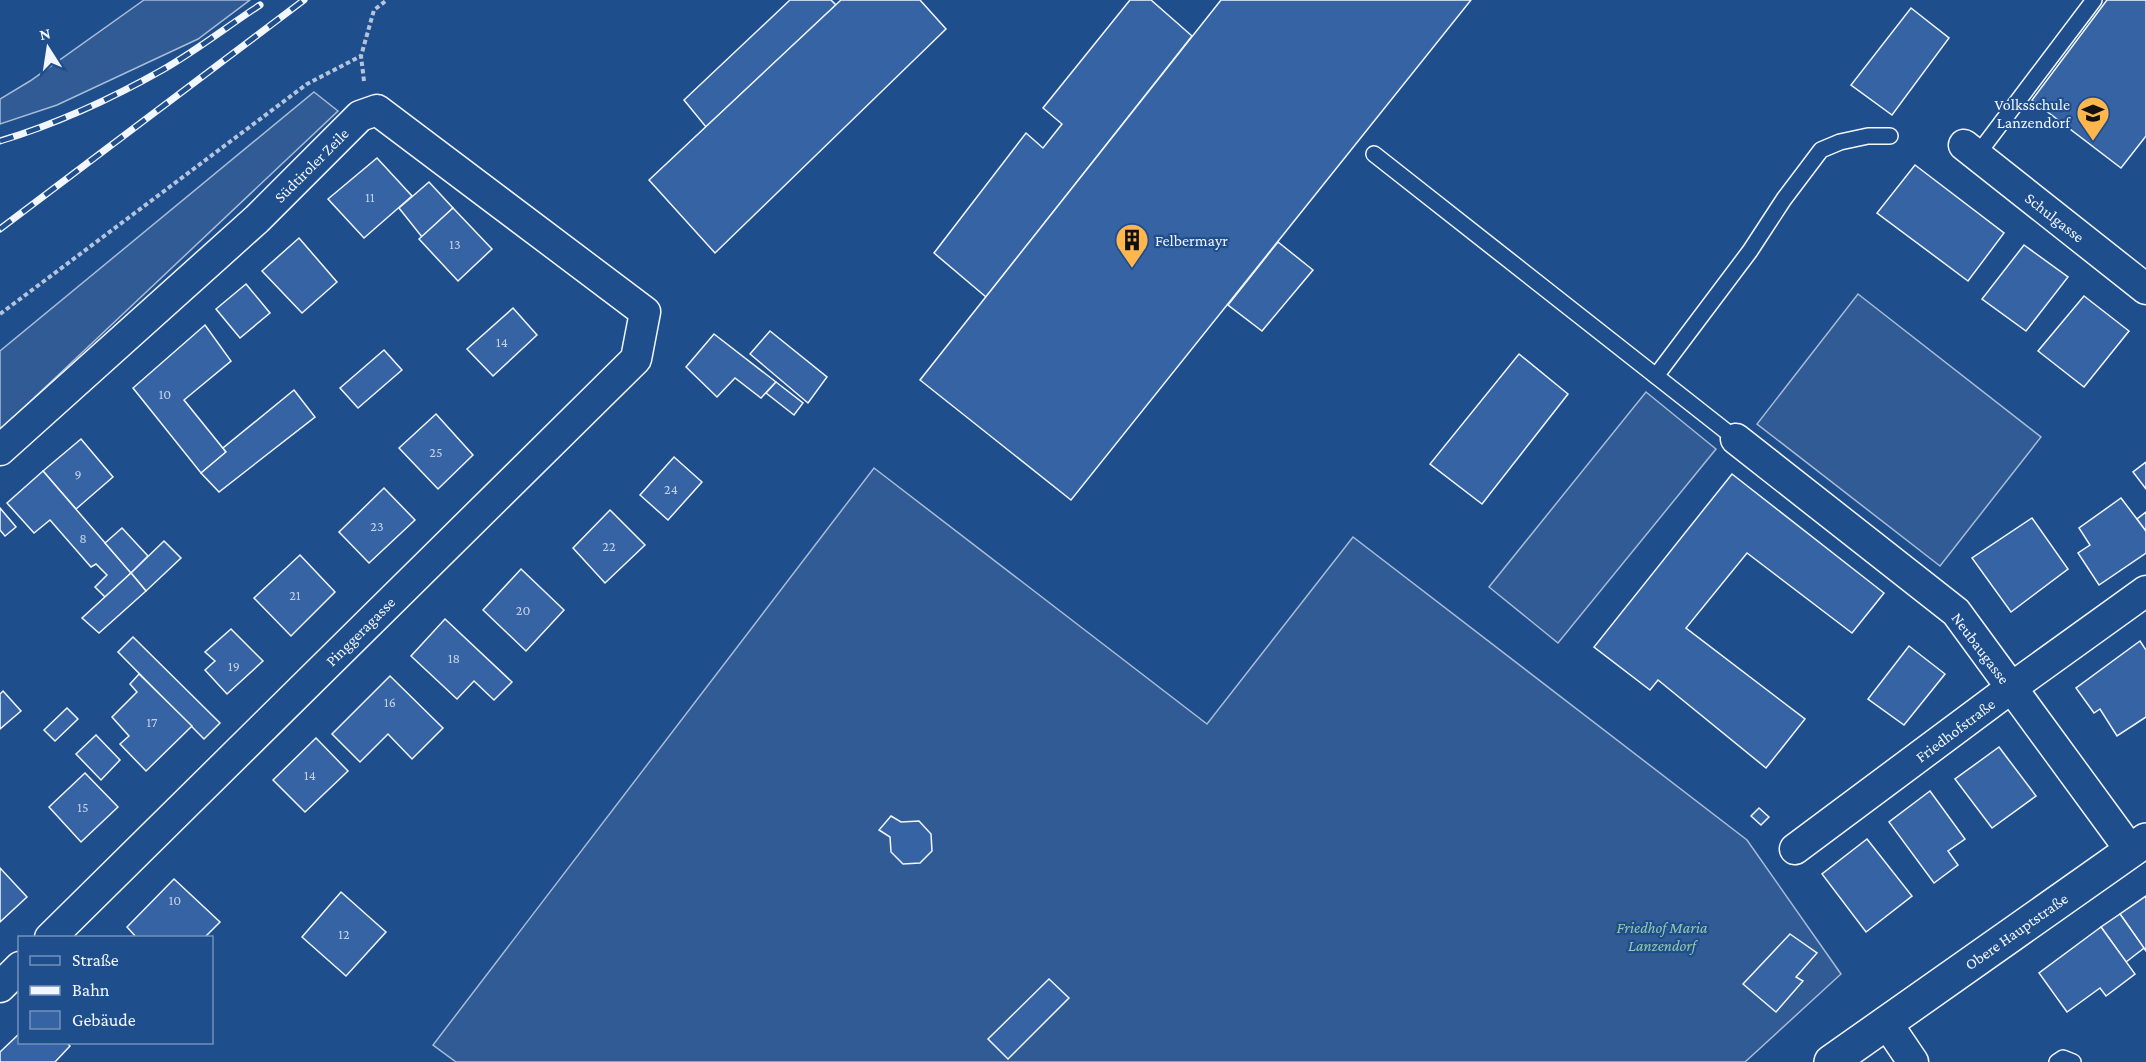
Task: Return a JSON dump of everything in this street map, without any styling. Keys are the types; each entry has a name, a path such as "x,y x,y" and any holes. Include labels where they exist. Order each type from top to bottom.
{"main road":[{"name":"Obere Hauptstraße","path":"1831,1062 2139,846"}],"street":[{"name":"Südtiroler Zeile","path":"0,450 257,219 360,116 377,110 645,312"},
{"name":"Schulgasse","path":"1971,150 2146,289"},
{"name":"Pinggeragasse","path":"52,936 636,359 645,312"},
{"name":"Neubaugasse","path":"1736,439 1956,612 2011,688 2139,846"},
{"name":"Friedhofstraße","path":"1795,849 2146,591"},
{"path":"0,987 18,970"},
{"path":"1886,1022 1913,1062"}],"lane":[{"path":"1971,150 2094,0"},
{"path":"1656,376 1750,251 1784,199 1821,150 1840,142 1868,136 1890,136"},
{"path":"1374,154 1736,439"},
{"path":"2057,1062 2063,1058 2073,1062"}],"path":[{"path":"0,314 307,84 361,56 374,10 387,0"}],"shaded area":[{"path":"144,0 250,0 198,39 57,105 0,124 0,99 30,81"},
{"path":"314,92 338,111 0,430 0,351"},
{"path":"1858,294 2041,437 1940,566 1757,424"},
{"path":"1646,392 1716,449 1558,643 1489,587"},
{"path":"874,468 1207,724 1353,537 1747,840 1841,974 1745,1062 456,1062 433,1045"}],"building":[{"path":"790,0 831,0 836,5 706,127 684,100"},
{"path":"841,0 920,0 946,29 715,253 649,180"},
{"path":"1130,0 1151,0 1192,36 986,297 934,253 1026,133 1043,148 1062,124 1043,108"},
{"name":"Felbermayr","path":"1221,0 1471,0 1071,500 920,380"},
{"path":"2107,0 2146,0 2146,136 2121,168 2032,100"},
{"path":"1911,8 1949,38 1892,115 1851,85"},
{"path":"377,158 412,196 364,238 328,199"},
{"path":"1915,165 2004,233 1968,281 1877,213"},
{"path":"429,182 453,208 422,237 399,208"},
{"path":"453,208 492,249 458,281 419,239"},
{"path":"299,238 337,282 302,313 262,271"},
{"path":"1278,242 1313,270 1262,331 1228,305"},
{"path":"2024,245 2068,277 2026,331 1982,299"},
{"path":"246,284 270,313 240,338 216,309"},
{"path":"2084,296 2129,331 2084,387 2038,351"},
{"path":"513,308 537,335 493,376 467,349"},
{"path":"205,325 231,361 184,400 226,452 201,473 133,388"},
{"path":"770,331 827,377 808,403 750,354"},
{"path":"714,334 776,382 761,398 735,378 717,397 686,367"},
{"path":"384,350 402,370 358,408 340,388"},
{"path":"1519,354 1568,394 1482,504 1430,464"},
{"path":"776,382 803,403 794,415 766,393"},
{"path":"294,390 315,417 219,492 201,473 226,452 223,448"},
{"path":"436,414 473,455 438,489 399,448"},
{"path":"81,439 113,477 76,509 43,471"},
{"path":"674,457 702,482 668,520 640,495"},
{"path":"2146,462 2146,489 2133,472"},
{"path":"43,471 131,573 105,597 95,587 107,575 96,564 91,567 50,520 34,533 7,503"},
{"path":"1732,474 1884,593 1852,633 1747,553 1686,628 1805,719 1766,768 1658,680 1650,690 1594,647"},
{"path":"384,488 415,520 369,563 339,532"},
{"path":"2121,498 2146,531 2146,553 2099,585 2078,553 2090,545 2079,528"},
{"path":"0,508 16,527 5,536 0,530"},
{"path":"610,510 645,545 605,583 573,548"},
{"path":"2146,512 2146,531 2137,519"},
{"path":"2032,518 2068,569 2011,612 1972,558"},
{"path":"122,528 148,556 131,573 105,543"},
{"path":"164,541 181,558 146,591 131,573"},
{"path":"300,555 335,592 291,636 254,598"},
{"path":"521,569 564,610 526,651 483,610"},
{"path":"131,573 146,591 99,633 82,618"},
{"path":"445,619 512,682 494,700 474,681 457,699 411,656"},
{"path":"231,629 263,661 227,694 205,670 215,661 205,652"},
{"path":"133,637 220,723 204,739 118,652"},
{"path":"2140,641 2146,650 2146,717 2117,736 2100,709 2094,713 2076,688"},
{"path":"1909,646 1945,674 1904,725 1868,699"},
{"path":"139,674 192,726 146,771 120,744 129,736 112,717 137,692 130,684"},
{"path":"390,676 443,728 412,759 388,734 360,762 332,734"},
{"path":"3,691 21,711 0,729 0,694"},
{"path":"67,708 78,719 55,741 44,730"},
{"path":"96,735 120,760 101,780 76,754"},
{"path":"316,738 348,771 305,812 273,780"},
{"path":"1999,747 2036,796 1992,828 1955,779"},
{"path":"85,773 118,807 81,842 49,807"},
{"path":"1930,791 1965,839 1948,851 1958,865 1934,883 1889,822"},
{"path":"1759,808 1769,817 1761,825 1751,816"},
{"path":"891,816 901,822 919,821 931,834 932,851 920,863 903,864 891,852 890,837 879,830"},
{"path":"1867,839 1912,896 1866,932 1822,874"},
{"path":"0,868 27,897 0,922"},
{"path":"174,879 220,922 206,936 135,936 127,927"},
{"path":"341,892 386,932 346,976 302,937"},
{"path":"2146,896 2146,951 2120,914"},
{"path":"2120,914 2144,948 2126,962 2101,927"},
{"path":"2101,927 2135,974 2106,996 2100,988 2067,1012 2039,973"},
{"path":"1790,934 1817,953 1796,977 1803,981 1776,1012 1743,984"},
{"path":"1049,979 1069,998 1008,1059 988,1039"},
{"path":"18,1035 18,1044 68,1044 70,1046 55,1062 0,1062 0,1052"}],"railway":[{"path":"0,229 304,0"},
{"path":"0,141 63,118 145,80 260,5"}],"place":[{"name":"Volksschule Lanzendorf","path":"2093,142"},
{"name":"Felbermayr","path":"1132,269"}],"park label":[{"name":"Friedhof Maria Lanzendorf","path":"1662,936"}]}
